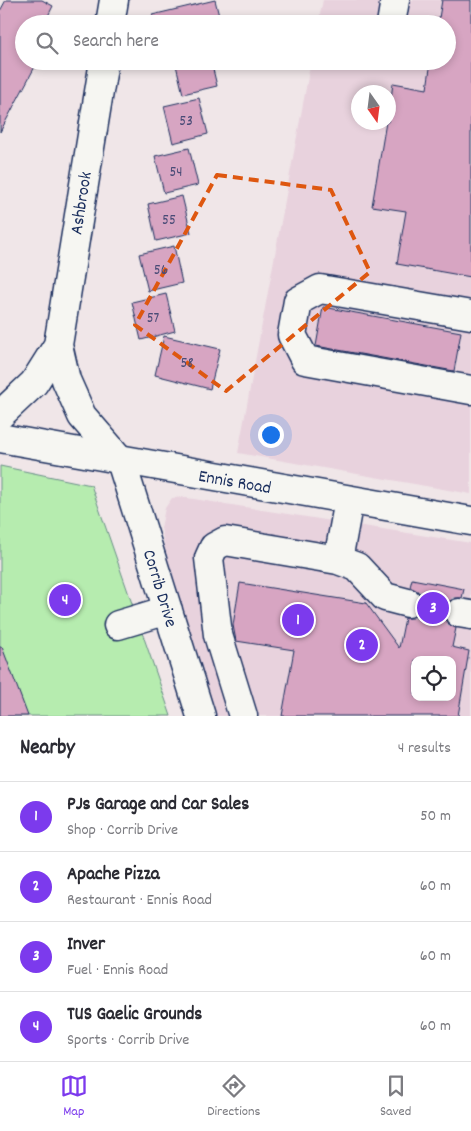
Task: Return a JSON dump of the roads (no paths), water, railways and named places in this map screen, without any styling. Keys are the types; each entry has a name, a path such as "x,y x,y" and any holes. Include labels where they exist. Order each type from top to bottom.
{"street":[{"path":"112,15 114,0"},
{"path":"392,15 395,0"},
{"name":"Ashbrook","path":"103,70 58,345 66,380 82,416 122,461"},
{"path":"471,315 320,289 298,301 292,335 305,360 471,390"},
{"name":"Ashbrook","path":"0,415 34,383 58,345"},
{"name":"Ennis Road","path":"0,438 471,521"},
{"name":"Corrib Drive","path":"122,461 180,646 196,715"},
{"path":"338,560 349,500"},
{"path":"243,716 218,635 209,558 214,547 225,541 338,560 357,567 385,597 408,603"},
{"path":"118,625 168,610"},
{"path":"180,646 218,635"}],"tunnel":[{"path":"408,603 459,613"}],"place":[{"name":"TUS Gaelic Grounds","path":"65,600"},
{"name":"Inver","path":"433,608"},
{"name":"PJs Garage and Car Sales","path":"298,620"},
{"name":"Apache Pizza","path":"362,645"}]}
